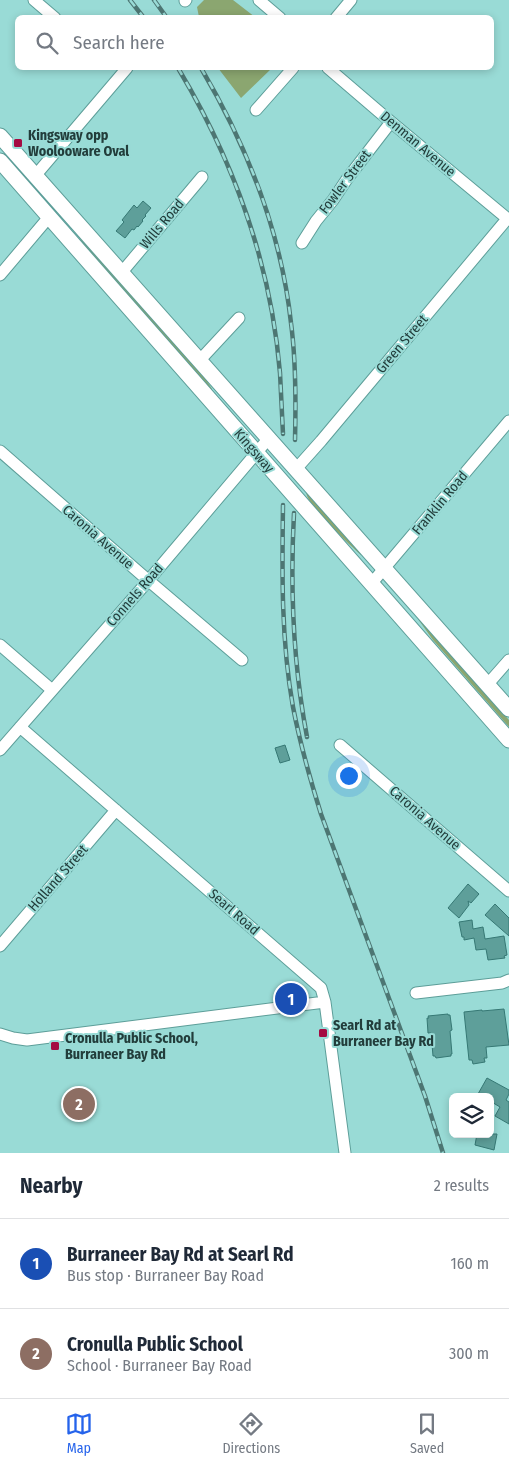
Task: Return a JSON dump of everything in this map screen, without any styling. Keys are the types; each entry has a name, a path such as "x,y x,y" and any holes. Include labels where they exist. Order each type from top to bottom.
{"main road":[{"name":"Kingsway","path":"0,136 509,709"},
{"name":"Kingsway","path":"0,162 509,740"},
{"path":"23,188 35,176"}],"street":[{"path":"34,0 52,15"},
{"path":"259,0 276,15"},
{"path":"338,15 351,0"},
{"path":"35,176 121,70"},
{"path":"256,110 291,70"},
{"name":"Denman Avenue","path":"330,70 508,220"},
{"name":"Fowler Street","path":"302,243 316,221 391,122"},
{"name":"Wills Road","path":"122,272 202,177"},
{"path":"0,275 49,217"},
{"name":"Green Street","path":"296,468 508,220"},
{"path":"200,360 239,318"},
{"name":"Franklin Road","path":"371,584 509,421"},
{"name":"Connels Road","path":"0,750 148,581 269,438"},
{"name":"Caronia Avenue","path":"0,451 148,581 242,660"},
{"path":"0,645 52,690"},
{"path":"487,685 509,660"},
{"name":"Searl Road","path":"20,727 321,988 325,1002 345,1153"},
{"name":"Caronia Avenue","path":"340,745 509,891"},
{"name":"Holland Street","path":"0,946 116,810"},
{"path":"416,993 502,983 509,980"},
{"path":"0,1034 28,1040 325,1002"}],"green space":[{"path":"204,0 233,0 252,15 199,15 197,7"},
{"path":"220,70 270,70 241,98"},
{"path":"73,229 203,375 212,390 87,249"},
{"path":"306,491 361,554 361,555 320,514"},
{"path":"418,619 509,720 509,727 433,640"}],"building":[{"path":"143,201 151,208 138,227 134,230 132,229 125,238 116,231 134,205 137,208"},
{"path":"285,745 290,760 280,763 275,748"},
{"path":"468,884 479,894 471,903 468,901 469,905 459,918 448,908"},
{"path":"495,904 509,918 509,936 485,915"},
{"path":"472,920 473,929 483,927 485,939 504,936 507,955 504,956 505,958 488,960 486,949 476,950 474,938 464,940 459,922"},
{"path":"504,1009 509,1045 486,1047 487,1058 484,1058 485,1062 473,1064 472,1060 469,1060 464,1012"},
{"path":"450,1015 452,1030 450,1031 452,1054 451,1056 436,1058 433,1056 431,1033 428,1033 427,1018 429,1018 428,1016"},
{"path":"487,1078 509,1090 506,1100 509,1102 509,1124 495,1116 500,1107 494,1103 494,1093 479,1093"},
{"path":"494,1134 497,1134 494,1150 475,1145 476,1138 494,1138"}],"railway":[{"path":"130,0 142,15"},
{"path":"154,0 165,15"},
{"path":"179,70 216,139 232,176 258,253 268,292 275,332 280,373 283,434"},
{"path":"202,70 233,128 260,190 279,255 293,337 296,411 295,440"},
{"path":"283,505 286,657 293,707 302,747 321,814 425,1096 443,1153"},
{"path":"294,513 292,569 294,625 298,681 307,737"}],"place":[{"name":"Kingsway opp Woolooware Oval","path":"18,143"},
{"name":"Burraneer Bay Rd at Searl Rd","path":"291,999"},
{"name":"Searl Rd at Burraneer Bay Rd","path":"323,1033"},
{"name":"Cronulla Public School, Burraneer Bay Rd","path":"55,1046"},
{"name":"Cronulla Public School","path":"79,1104"}]}
